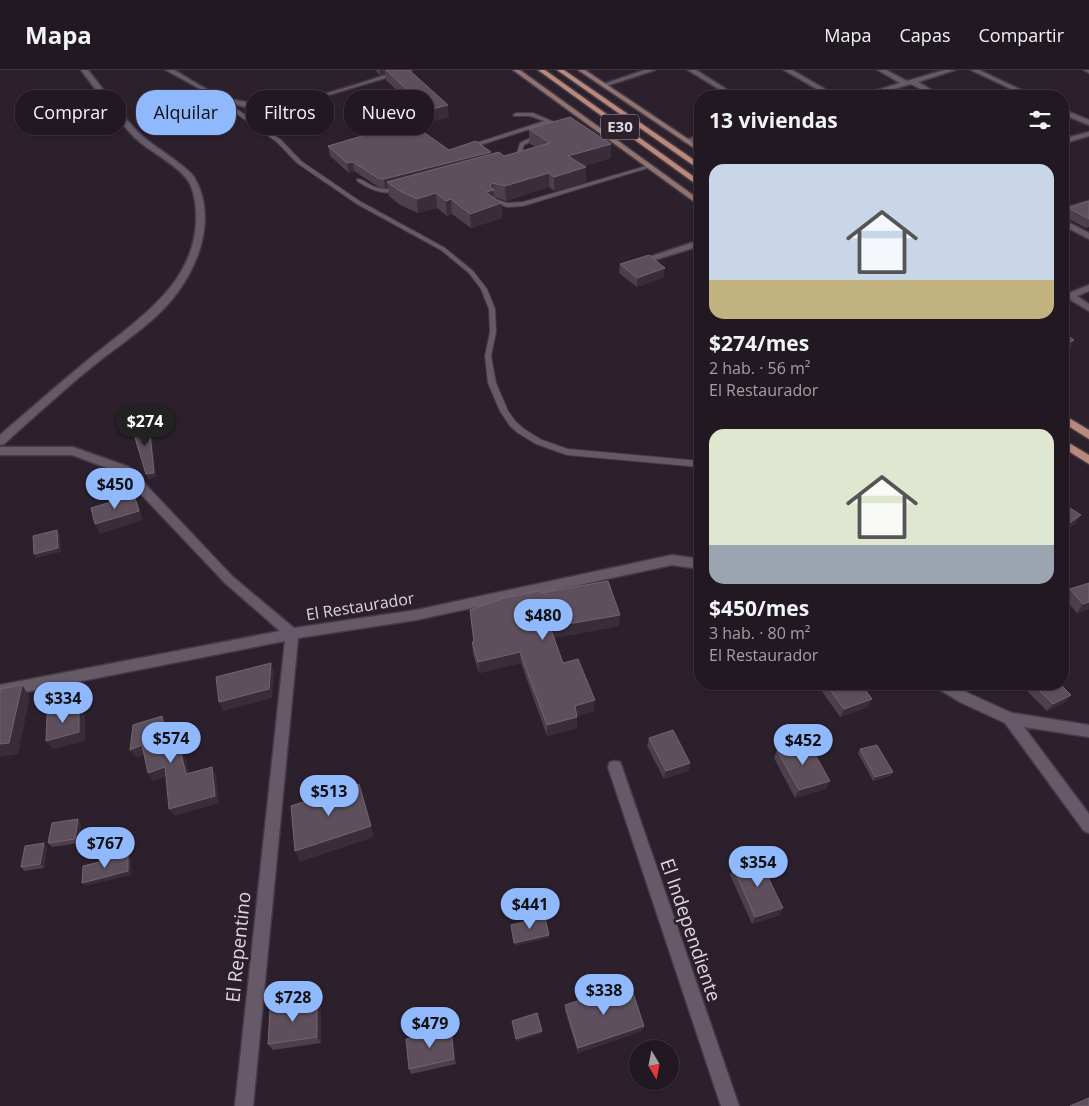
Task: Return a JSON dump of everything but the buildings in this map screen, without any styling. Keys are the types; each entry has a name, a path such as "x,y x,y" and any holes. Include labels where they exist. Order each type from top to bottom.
{"main road":[{"path":"516,70 583,124 694,200"},
{"name":"E30","path":"541,70 694,181"},
{"name":"E30","path":"560,70 694,164"},
{"path":"581,70 694,146"},
{"path":"1069,422 1089,435"},
{"path":"1069,447 1089,460"}],"street":[{"path":"0,441 89,364 136,328 170,296 186,271 196,250 201,224 200,202 190,177 138,136 84,70"},
{"path":"169,70 205,90"},
{"path":"236,102 263,106 282,105 410,70"},
{"path":"604,85 652,70"},
{"path":"691,70 724,90"},
{"path":"787,70 823,90"},
{"path":"880,70 926,90"},
{"path":"884,90 952,70"},
{"path":"974,70 1018,90"},
{"path":"1069,113 1089,123"},
{"path":"1069,140 1089,134"},
{"path":"687,141 694,139"},
{"path":"1069,210 1089,203"},
{"path":"1069,225 1089,236"},
{"path":"631,264 694,245"},
{"path":"1069,296 1089,288"},
{"path":"1069,298 1089,308"},
{"name":"El Restaurador","path":"0,451 73,451 125,470 229,580 292,634 416,615 672,560 694,563"},
{"path":"0,691 292,634"},
{"name":"El Repentino","path":"244,1106 292,634"},
{"path":"952,690 1010,720 1089,731"},
{"path":"1010,720 1089,826"},
{"name":"El Independiente","path":"615,767 730,1106"}],"lane":[{"path":"236,111 279,141 299,162 359,203 443,249 471,272 484,289 492,309 493,332 488,356 492,383 504,410 513,424 521,431 539,442 567,452 694,463"},
{"path":"516,115 530,114 565,128"},
{"path":"472,146 549,122"},
{"path":"557,130 573,126"},
{"path":"508,161 519,154 522,144 527,140 550,132"},
{"path":"495,201 507,205 523,204 648,167"},
{"path":"359,180 377,191 385,193 404,188"}]}
